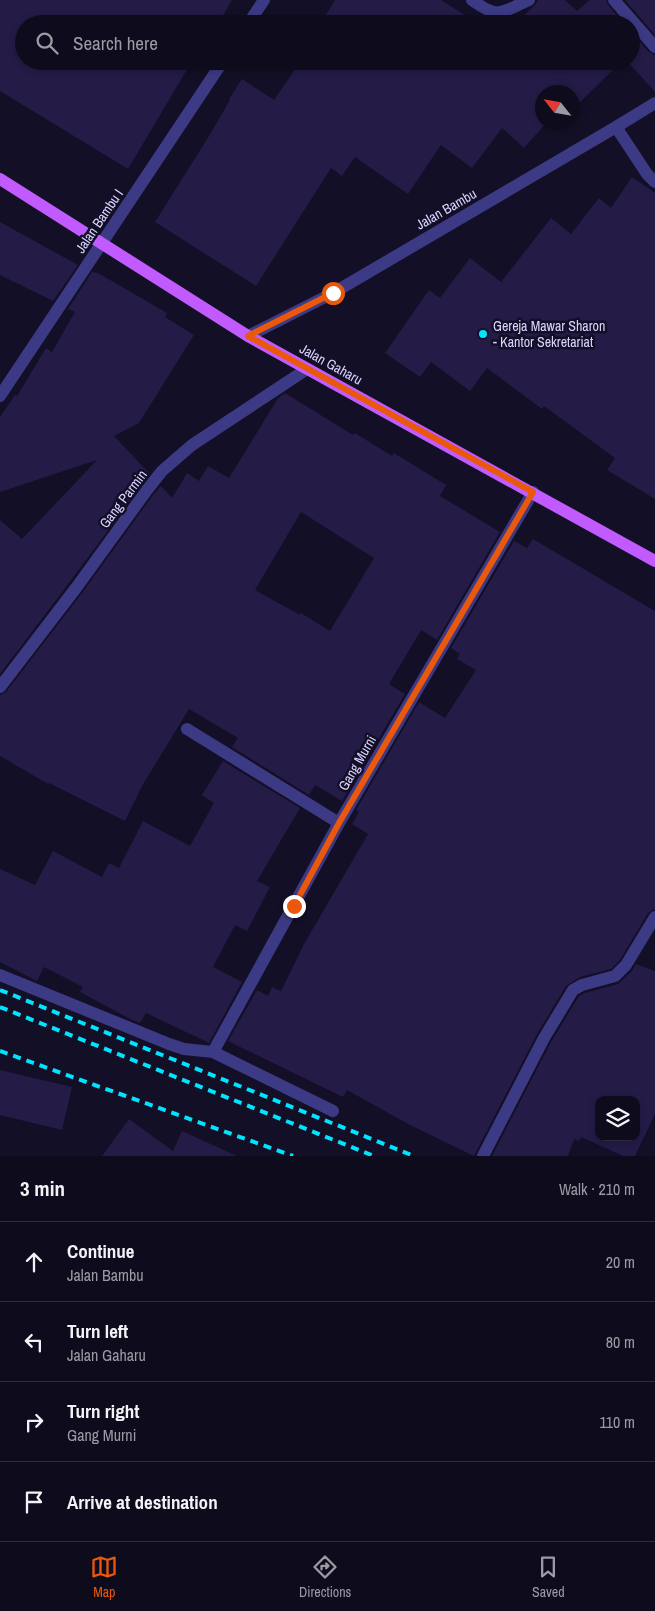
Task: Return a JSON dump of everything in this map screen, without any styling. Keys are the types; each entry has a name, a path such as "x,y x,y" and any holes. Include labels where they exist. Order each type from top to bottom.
{"main road":[{"name":"Jalan Gaharu","path":"0,179 248,336 270,346 306,368 655,561"}],"street":[{"path":"254,15 264,0"},
{"path":"472,0 486,10 497,13 529,0"},
{"path":"614,0 627,15"},
{"path":"640,30 655,47"},
{"name":"Jalan Bambu I","path":"0,396 217,70"},
{"name":"Jalan Bambu","path":"248,336 333,293 616,128 655,103"},
{"path":"616,128 647,174 655,182"},
{"name":"Gang Parmin","path":"0,687 162,472 192,444 306,368"},
{"name":"Gang Murni","path":"213,1052 339,823 533,492"},
{"path":"187,729 339,823"},
{"path":"484,1156 544,1038 573,990 582,985 614,976 626,966 655,917"},
{"path":"0,975 169,1044 184,1049 213,1052 333,1111"}],"building":[{"path":"0,0 232,0 223,15 15,15 15,70 187,70 128,169 0,91"},
{"path":"335,0 441,0 465,15 326,15"},
{"path":"538,0 565,0 577,11 590,0 606,0 616,15 524,15"},
{"path":"625,0 655,0 655,35 640,15 638,15"},
{"path":"640,42 649,52 655,55 655,92 635,70 640,70"},
{"path":"295,70 613,70 580,102 580,85 535,85 535,130 540,130 524,148 502,128 472,168 441,145 408,194 355,157 342,176 331,168 256,286 155,222 242,79 274,100"},
{"path":"632,177 655,193 655,499 607,470 615,458 544,406 542,409 487,368 470,391 431,362 420,377 385,353 429,290 440,298 470,258 501,282 551,218 571,234 599,198 611,208"},
{"path":"0,222 78,265 53,301 0,275"},
{"path":"92,272 98,273 167,313 165,317 194,335 139,423 114,436 150,474 0,674 0,520 22,539 97,460 0,492 0,417 15,395 17,396 46,348 52,352 75,312 68,309"},
{"path":"285,393 353,435 355,433 392,456 394,453 446,485 440,496 500,532 437,640 421,630 389,684 405,694 342,801 315,785 309,795 232,747 238,738 189,709 142,786 125,821 48,784 0,756 0,695 6,692 82,593 153,495 161,486 172,498 187,473 199,481 208,466 229,478 278,398","holes":["301,512 374,558 330,631 301,613 300,615 255,590"]},
{"path":"533,539 655,611 655,909 648,913 620,960 611,969 580,977 566,986 537,1034 474,1156 408,1124 347,1090 343,1097 228,1041 257,990 268,996 272,987 281,991 304,944 368,834 352,824 359,812 356,810 419,702 445,718 476,670 457,659 460,654 451,648 514,541 527,548"},
{"path":"223,761 300,808 257,881 270,887 247,931 235,925 213,967 242,982 209,1043 146,1013 140,1023 132,1020 80,992 83,987 44,967 37,981 0,962 0,869 35,885 53,851 102,877 109,863 119,868 143,821 190,846 214,803 202,795"},
{"path":"636,964 655,971 655,1114 635,1156 623,1156 581,1137 579,1141 574,1139 568,1156 492,1156 551,1042 579,996 618,984 632,971"},
{"path":"0,1070 72,1087 62,1130 0,1115"},
{"path":"129,1119 173,1151 182,1131 237,1156 102,1156"}],"railway":[{"path":"0,990 414,1156"},
{"path":"0,1007 374,1156"},
{"path":"0,1051 293,1156"}],"place":[{"name":"Gereja Mawar Sharon - Kantor Sekretariat","path":"483,334"}],"route":[{"path":"294,906 339,823 533,492 308,369 270,346 248,336 333,293"}]}
